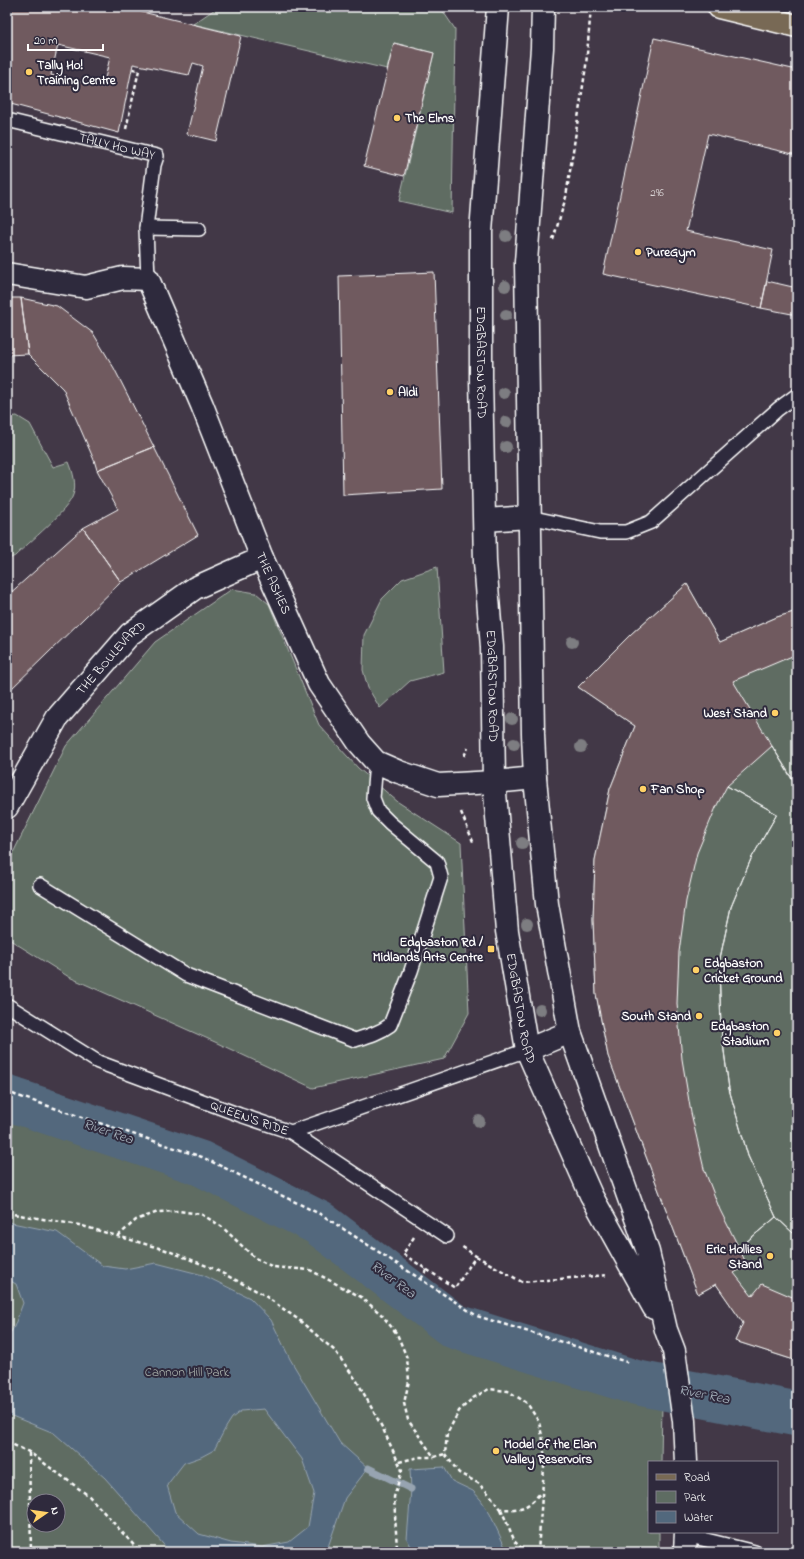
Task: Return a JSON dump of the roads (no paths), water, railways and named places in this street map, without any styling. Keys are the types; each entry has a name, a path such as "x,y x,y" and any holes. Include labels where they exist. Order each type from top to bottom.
{"main road":[{"name":"EDGBASTON ROAD","path":"498,7 482,232 481,378 485,562 492,647 494,782 507,931 527,1050 590,1195 666,1330"},
{"name":"EDGBASTON ROAD","path":"543,7 542,48 526,262 532,734 547,904 570,1032 648,1252 666,1330 674,1351 684,1421 686,1461"},
{"path":"719,7 797,26"},
{"path":"7,274 86,286 123,278 148,279"},
{"name":"THE ASHES","path":"148,279 202,405 262,558 320,684 359,743 376,762 399,772 438,784 494,782 535,778"},
{"path":"484,520 529,517"},
{"name":"THE BOULEVARD","path":"7,807 57,718 130,634 195,588 262,558"},
{"path":"527,1050 570,1032"}],"lane":[{"name":"TALLY HO WAY","path":"7,120 157,156 154,165 146,228"},
{"path":"148,279 146,228 199,229"},
{"path":"529,517 600,532 626,532 651,522 791,406 797,395"},
{"path":"40,885 186,974 355,1040 370,1036 390,1025 411,971 441,877 437,862 390,823 378,811 373,798 376,762"},
{"name":"QUEEN'S RIDE","path":"7,1005 98,1062 240,1115 291,1132 527,1050"},
{"path":"291,1132 447,1236"},
{"path":"686,1540 755,1552"}],"water":[{"path":"7,1222 57,1232 103,1266 125,1269 156,1263 203,1275 250,1298 271,1320 290,1359 340,1443 368,1468 345,1498 325,1552 170,1552 105,1478 54,1433 7,1414 7,1338 14,1327 23,1303 16,1284 7,1279","holes":["264,1409 302,1459 314,1493 308,1527 289,1542 262,1547 231,1543 199,1534 175,1512 167,1485 184,1463 201,1457 214,1450 232,1418 241,1411"]},
{"path":"444,1467 452,1481 473,1491 481,1500 490,1514 505,1547 511,1552 414,1552 407,1539 411,1489 410,1469"}],"waterway":[{"name":"River Rea","path":"7,1098 200,1163 319,1223 454,1326 634,1382 797,1414"},
{"path":"368,1468 411,1489"}],"place":[{"name":"Tally Ho! Training Centre","path":"29,72"},
{"name":"The Elms","path":"397,118"},
{"name":"PureGym","path":"638,252"},
{"name":"Aldi","path":"390,392"},
{"name":"West Stand","path":"775,713"},
{"name":"Fan Shop","path":"643,789"},
{"name":"Edgbaston Rd / Midlands Arts Centre","path":"491,949"},
{"name":"Edgbaston Cricket Ground","path":"696,970"},
{"name":"South Stand","path":"699,1016"},
{"name":"Edgbaston Stadium","path":"777,1033"},
{"name":"Eric Hollies Stand","path":"770,1256"},
{"name":"Model of the Elan Valley Reservoirs","path":"496,1451"}],"park label":[{"name":"Cannon Hill Park","path":"187,1372"}]}
